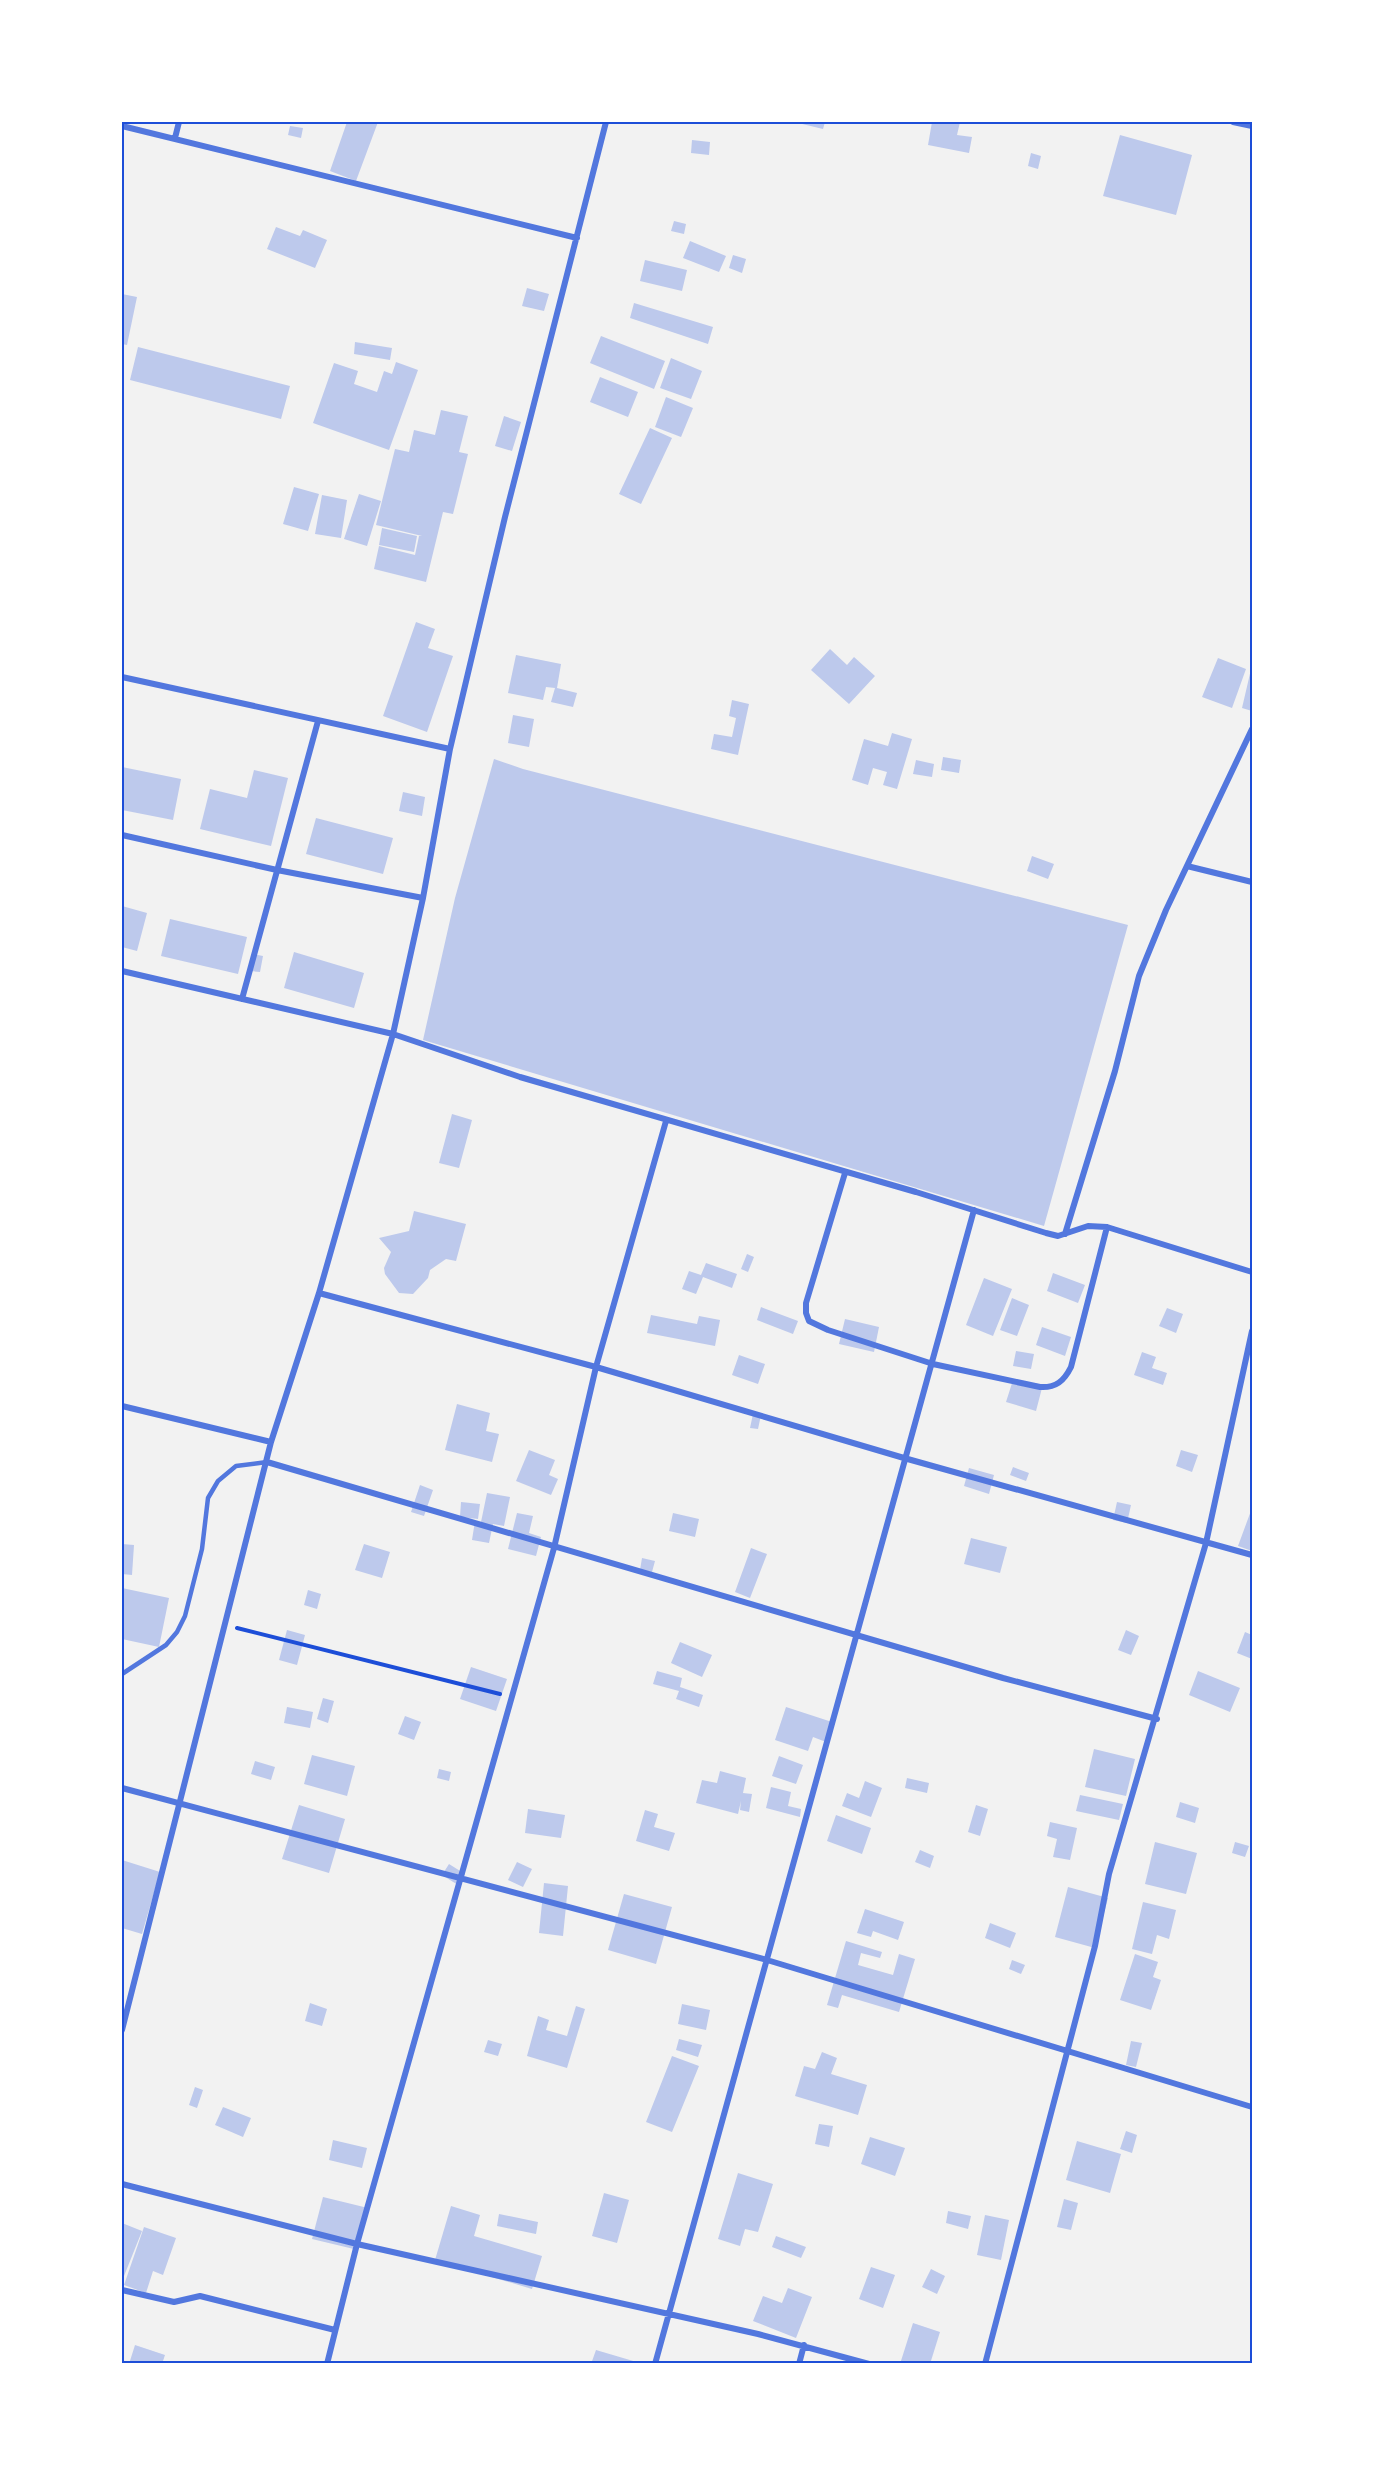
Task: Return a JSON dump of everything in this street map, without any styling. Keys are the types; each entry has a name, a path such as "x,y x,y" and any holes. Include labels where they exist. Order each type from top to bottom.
{"street":[{"path":"175,138 178,122"},
{"path":"122,2030 271,1442 319,1293 393,1034 423,898 450,749 505,517 606,122"},
{"path":"1233,122 1252,126"},
{"path":"122,126 577,238"},
{"path":"122,677 450,749"},
{"path":"242,999 318,721"},
{"path":"1065,1234 1115,1071 1139,976 1187,866 1252,729"},
{"path":"122,835 277,870 423,898"},
{"path":"1187,866 1252,882"},
{"path":"122,971 393,1034 520,1077 1046,1233 1065,1234 1088,1226 1107,1227 1252,1272"},
{"path":"327,2364 357,2244 554,1548 596,1367 666,1121"},
{"path":"845,1173 806,1303 809,1321 828,1330 933,1364 1040,1387 1049,1387 1059,1383 1071,1367 1107,1227"},
{"path":"655,2364 974,1210"},
{"path":"319,1293 596,1367 904,1458 1252,1555"},
{"path":"985,2364 1095,1946 1109,1874 1157,1719 1206,1543 1252,1331"},
{"path":"122,1406 271,1442"},
{"path":"267,1462 1003,1678 1157,1719"},
{"path":"122,1788 767,1960 1252,2107"},
{"path":"122,2184 357,2244 804,2345 869,2364"},
{"path":"122,2290 174,2302 200,2296 335,2330"},
{"path":"799,2364 804,2345"}],"lane":[{"path":"122,1674 166,1645 177,1632 185,1616 202,1549 208,1498 218,1481 236,1466 267,1462"}],"path":[{"path":"224,1624 513,1698"}],"building":[{"path":"347,122 378,122 356,181 330,171"},
{"path":"794,122 825,122 823,129"},
{"path":"932,122 960,122 957,135 972,137 969,153 928,145"},
{"path":"290,126 303,128 301,138 288,135"},
{"path":"1120,135 1192,155 1176,215 1103,196"},
{"path":"692,140 710,142 709,155 691,153"},
{"path":"1031,153 1041,156 1038,169 1028,166"},
{"path":"674,221 686,224 684,234 671,231"},
{"path":"276,227 300,236 303,230 327,240 315,268 267,249"},
{"path":"690,241 726,256 719,272 683,258"},
{"path":"733,255 746,259 742,273 729,268"},
{"path":"645,260 687,270 682,291 640,281"},
{"path":"527,288 549,294 544,311 522,306"},
{"path":"122,294 137,297 127,345 122,344"},
{"path":"634,303 713,327 708,344 630,318"},
{"path":"601,336 665,361 654,389 590,363"},
{"path":"355,342 392,348 390,360 354,354"},
{"path":"138,347 290,386 281,419 130,380"},
{"path":"671,358 702,371 691,399 660,388"},
{"path":"396,362 418,370 389,450 313,423 334,363 358,371 354,384 377,392 384,371 392,374"},
{"path":"600,377 638,392 628,417 590,402"},
{"path":"666,397 693,408 681,437 655,427"},
{"path":"441,410 468,416 459,452 468,454 453,514 443,512 426,582 374,569 379,546 415,555 419,536 422,536 376,525 395,449 409,452 414,430 435,435"},
{"path":"504,416 521,422 512,451 495,446"},
{"path":"650,428 672,438 641,504 619,494"},
{"path":"294,487 319,494 308,531 283,524"},
{"path":"359,494 381,501 367,546 344,539"},
{"path":"322,495 347,500 341,538 315,534"},
{"path":"382,528 417,536 414,552 379,545"},
{"path":"416,622 435,629 428,648 453,656 427,732 383,716"},
{"path":"830,649 847,665 854,657 875,676 849,704 811,670"},
{"path":"516,655 561,664 557,688 577,693 573,707 551,702 555,688 546,687 543,700 508,693"},
{"path":"1218,658 1246,669 1232,708 1202,697"},
{"path":"1252,665 1252,711 1242,708"},
{"path":"732,700 749,704 738,755 711,749 714,734 732,737 736,718 729,716"},
{"path":"513,715 534,719 529,747 508,743"},
{"path":"892,733 912,739 897,789 883,785 887,772 873,768 868,785 852,780 864,739 888,746"},
{"path":"943,757 961,760 959,773 941,770"},
{"path":"494,759 523,769 1128,925 1044,1226 423,1040 455,898"},
{"path":"916,760 934,764 932,777 913,774"},
{"path":"122,767 181,779 173,820 122,810"},
{"path":"254,770 288,778 271,846 200,829 210,789 247,798"},
{"path":"403,792 425,797 422,816 399,811"},
{"path":"316,818 393,838 383,874 306,854"},
{"path":"1032,856 1054,864 1048,879 1027,871"},
{"path":"122,906 147,913 137,951 122,947"},
{"path":"170,919 247,937 238,974 161,956"},
{"path":"294,952 364,973 354,1008 284,988"},
{"path":"252,954 263,956 260,972 250,971"},
{"path":"452,1114 472,1120 459,1168 439,1163"},
{"path":"414,1211 466,1224 456,1261 446,1259 430,1270 428,1278 413,1294 399,1293 385,1274 384,1268 391,1252 379,1238 409,1231"},
{"path":"747,1254 754,1257 748,1272 741,1269"},
{"path":"706,1263 737,1274 732,1288 703,1277 696,1294 682,1289 689,1271 701,1275"},
{"path":"1053,1273 1085,1285 1078,1303 1047,1291"},
{"path":"984,1278 1012,1289 993,1336 966,1325"},
{"path":"1012,1298 1029,1305 1017,1336 1000,1330"},
{"path":"761,1307 798,1321 793,1334 757,1320"},
{"path":"1167,1308 1183,1314 1176,1333 1159,1326"},
{"path":"651,1315 697,1324 699,1316 720,1320 715,1346 647,1333"},
{"path":"845,1319 879,1327 874,1352 839,1344"},
{"path":"1042,1327 1071,1337 1065,1356 1036,1345"},
{"path":"1016,1351 1034,1354 1031,1369 1013,1366"},
{"path":"1142,1352 1156,1357 1152,1368 1167,1373 1163,1385 1134,1375"},
{"path":"739,1355 765,1364 758,1384 732,1375"},
{"path":"1013,1380 1042,1388 1036,1411 1006,1402"},
{"path":"457,1404 490,1413 486,1431 499,1434 492,1462 445,1450"},
{"path":"753,1414 761,1415 758,1429 750,1428"},
{"path":"529,1450 555,1460 549,1475 558,1479 551,1495 516,1481"},
{"path":"1181,1450 1198,1455 1192,1472 1176,1466"},
{"path":"1013,1467 1029,1473 1026,1481 1010,1475"},
{"path":"969,1468 994,1475 989,1494 964,1486"},
{"path":"420,1485 433,1490 424,1516 411,1512"},
{"path":"487,1493 510,1497 504,1526 493,1524 489,1543 472,1540 475,1521 481,1522"},
{"path":"461,1502 480,1504 478,1519 460,1517"},
{"path":"1117,1502 1131,1505 1127,1523 1113,1520"},
{"path":"1252,1508 1252,1551 1238,1546"},
{"path":"517,1513 533,1516 529,1533 541,1537 536,1556 508,1549"},
{"path":"673,1513 699,1519 695,1537 669,1531"},
{"path":"971,1538 1007,1547 1000,1573 964,1564"},
{"path":"122,1544 134,1545 132,1575 122,1574"},
{"path":"364,1544 390,1552 382,1578 355,1570"},
{"path":"751,1548 767,1554 750,1598 735,1592"},
{"path":"642,1558 655,1561 652,1572 640,1570"},
{"path":"122,1588 169,1598 159,1647 122,1639"},
{"path":"308,1590 321,1594 317,1609 304,1605"},
{"path":"287,1630 305,1635 297,1665 279,1660"},
{"path":"1126,1630 1139,1636 1131,1655 1118,1650"},
{"path":"1245,1632 1252,1635 1252,1659 1237,1653"},
{"path":"680,1642 712,1655 702,1677 671,1663"},
{"path":"471,1667 507,1679 496,1711 460,1699"},
{"path":"657,1671 682,1678 680,1687 703,1695 699,1707 676,1699 679,1691 653,1684"},
{"path":"1198,1671 1240,1688 1230,1712 1189,1695"},
{"path":"323,1698 334,1701 328,1723 317,1719"},
{"path":"287,1707 313,1712 310,1728 284,1723"},
{"path":"786,1707 832,1722 826,1742 813,1737 808,1751 775,1740"},
{"path":"405,1716 421,1722 414,1740 398,1734"},
{"path":"1094,1749 1135,1759 1126,1796 1085,1787"},
{"path":"312,1755 355,1766 347,1796 304,1784"},
{"path":"779,1756 803,1765 796,1784 772,1776"},
{"path":"255,1761 275,1767 271,1780 251,1774"},
{"path":"439,1769 451,1772 449,1781 437,1778"},
{"path":"720,1771 746,1778 743,1793 752,1794 749,1812 740,1810 741,1801 738,1814 696,1803 702,1780 717,1783"},
{"path":"907,1778 929,1783 927,1793 905,1788"},
{"path":"865,1781 882,1788 871,1817 842,1806 847,1793 859,1798"},
{"path":"771,1787 791,1792 788,1806 801,1809 800,1817 766,1808"},
{"path":"1080,1795 1123,1804 1119,1820 1076,1811"},
{"path":"1180,1802 1199,1808 1195,1823 1176,1817"},
{"path":"299,1805 345,1819 329,1873 282,1859"},
{"path":"976,1805 988,1809 980,1836 968,1832"},
{"path":"528,1809 565,1815 561,1838 525,1833"},
{"path":"645,1810 658,1814 654,1827 675,1833 669,1851 636,1841"},
{"path":"836,1815 871,1828 862,1854 827,1841"},
{"path":"1050,1822 1077,1828 1070,1860 1053,1857 1057,1839 1047,1836"},
{"path":"1155,1842 1197,1853 1186,1894 1145,1884"},
{"path":"1235,1842 1249,1846 1245,1857 1232,1853"},
{"path":"920,1850 934,1856 930,1868 915,1862"},
{"path":"122,1860 160,1872 142,1934 122,1928"},
{"path":"517,1862 532,1869 523,1887 508,1880"},
{"path":"449,1864 465,1874 458,1885 442,1875"},
{"path":"544,1883 568,1886 563,1936 539,1933"},
{"path":"1068,1887 1108,1898 1095,1948 1055,1937"},
{"path":"624,1894 672,1907 656,1964 608,1950"},
{"path":"1143,1902 1176,1910 1169,1939 1157,1935 1152,1954 1132,1949"},
{"path":"865,1909 904,1922 898,1940 873,1931 871,1937 857,1933"},
{"path":"990,1923 1016,1933 1010,1948 985,1938"},
{"path":"846,1941 882,1952 880,1958 861,1953 858,1965 893,1975 899,1954 915,1959 899,2012 842,1995 838,2008 827,2005"},
{"path":"1135,1954 1158,1962 1153,1977 1161,1980 1151,2010 1120,2000"},
{"path":"1012,1960 1025,1965 1021,1974 1009,1969"},
{"path":"310,2003 327,2009 322,2026 305,2021"},
{"path":"682,2004 710,2010 706,2030 678,2024"},
{"path":"576,2006 585,2009 567,2068 527,2056 538,2016 549,2020 546,2030 567,2036"},
{"path":"679,2039 702,2045 698,2057 676,2050"},
{"path":"488,2040 502,2044 498,2056 484,2052"},
{"path":"1131,2041 1142,2043 1136,2067 1126,2065"},
{"path":"822,2052 837,2058 831,2074 867,2085 858,2115 795,2096 804,2066 815,2069"},
{"path":"672,2056 699,2066 672,2132 646,2122"},
{"path":"195,2087 203,2090 197,2108 189,2105"},
{"path":"223,2107 251,2118 243,2137 215,2125"},
{"path":"819,2124 833,2126 829,2147 815,2144"},
{"path":"1126,2131 1137,2135 1132,2153 1120,2149"},
{"path":"870,2137 905,2148 895,2176 861,2164"},
{"path":"333,2140 367,2148 362,2168 329,2160"},
{"path":"1077,2141 1121,2154 1110,2193 1066,2180"},
{"path":"738,2173 773,2184 758,2232 745,2229 740,2246 718,2239"},
{"path":"604,2193 629,2200 617,2243 592,2236"},
{"path":"323,2197 368,2208 358,2250 312,2239"},
{"path":"1064,2199 1078,2203 1071,2230 1057,2227"},
{"path":"451,2206 480,2215 474,2236 542,2256 532,2289 435,2260"},
{"path":"948,2211 971,2216 968,2229 946,2223"},
{"path":"499,2214 538,2222 536,2234 497,2226"},
{"path":"985,2215 1009,2220 1001,2260 977,2255"},
{"path":"122,2223 142,2231 122,2281"},
{"path":"144,2227 176,2238 163,2275 153,2271 146,2293 124,2285"},
{"path":"776,2236 806,2247 801,2258 772,2247"},
{"path":"871,2267 895,2275 883,2308 859,2299"},
{"path":"931,2269 945,2276 937,2294 922,2287"},
{"path":"788,2288 812,2297 796,2338 753,2321 763,2296 782,2303"},
{"path":"913,2323 940,2332 930,2364 900,2364"},
{"path":"135,2345 165,2355 162,2364 129,2364"},
{"path":"596,2350 640,2363 640,2364 591,2364"}]}
